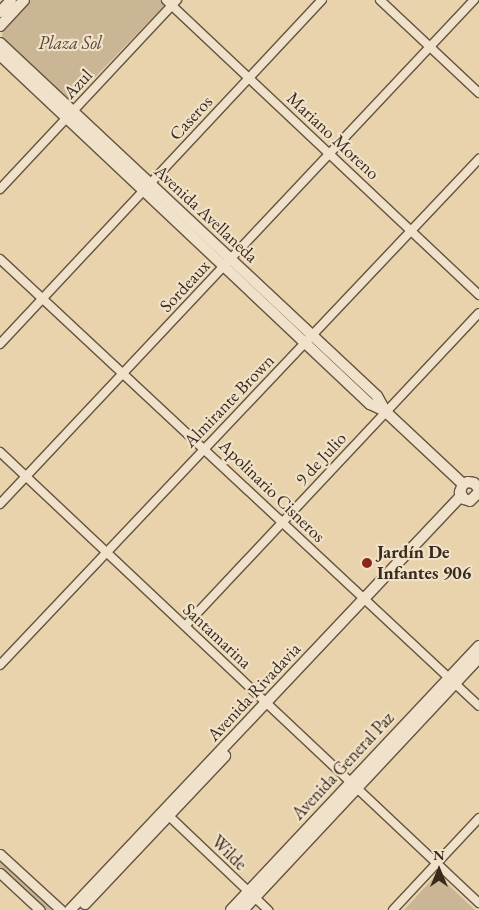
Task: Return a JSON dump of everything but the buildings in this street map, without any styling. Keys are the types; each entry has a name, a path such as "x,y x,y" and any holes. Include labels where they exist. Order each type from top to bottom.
{"main road":[{"path":"0,12 11,0"},
{"path":"0,26 24,0"},
{"name":"Avenida Avellaneda","path":"0,43 70,115"},
{"name":"Avenida Avellaneda","path":"0,55 70,115 309,340 377,396 386,412 473,492"},
{"name":"Avenida Rivadavia","path":"70,910 473,492 479,472"},
{"name":"Avenida General Paz","path":"452,681 479,646"},
{"name":"Avenida General Paz","path":"231,910 251,895 452,681 479,658"},
{"name":"Avenida Rivadavia","path":"80,910 169,816 268,705"},
{"name":"Avenida General Paz","path":"243,910 251,895"}],"street":[{"name":"Caseros","path":"0,344 322,0"},
{"path":"380,0 479,94"},
{"name":"Sordeaux","path":"0,504 474,0"},
{"name":"Mariano Moreno","path":"172,2 249,78 479,295"},
{"name":"Azul","path":"0,189 172,2"},
{"name":"Almirante Brown","path":"1,662 479,159"},
{"name":"Apolinario Cisneros","path":"0,259 205,448 282,523 479,706"},
{"name":"9 de Julio","path":"185,626 479,313"},
{"name":"Santamarina","path":"0,452 479,903"},
{"name":"Wilde","path":"169,816 268,910"},
{"path":"393,910 479,818"},
{"path":"0,854 61,910"},
{"path":"0,873 40,910"}],"green space":[{"name":"Plaza Sol","path":"30,0 159,0 165,5 71,102 2,38 3,27"},
{"path":"0,859 53,907 50,910 44,910 0,868"},
{"path":"437,874 475,910 404,910"}],"place":[{"name":"Jardín De Infantes 906","path":"367,563"}]}
